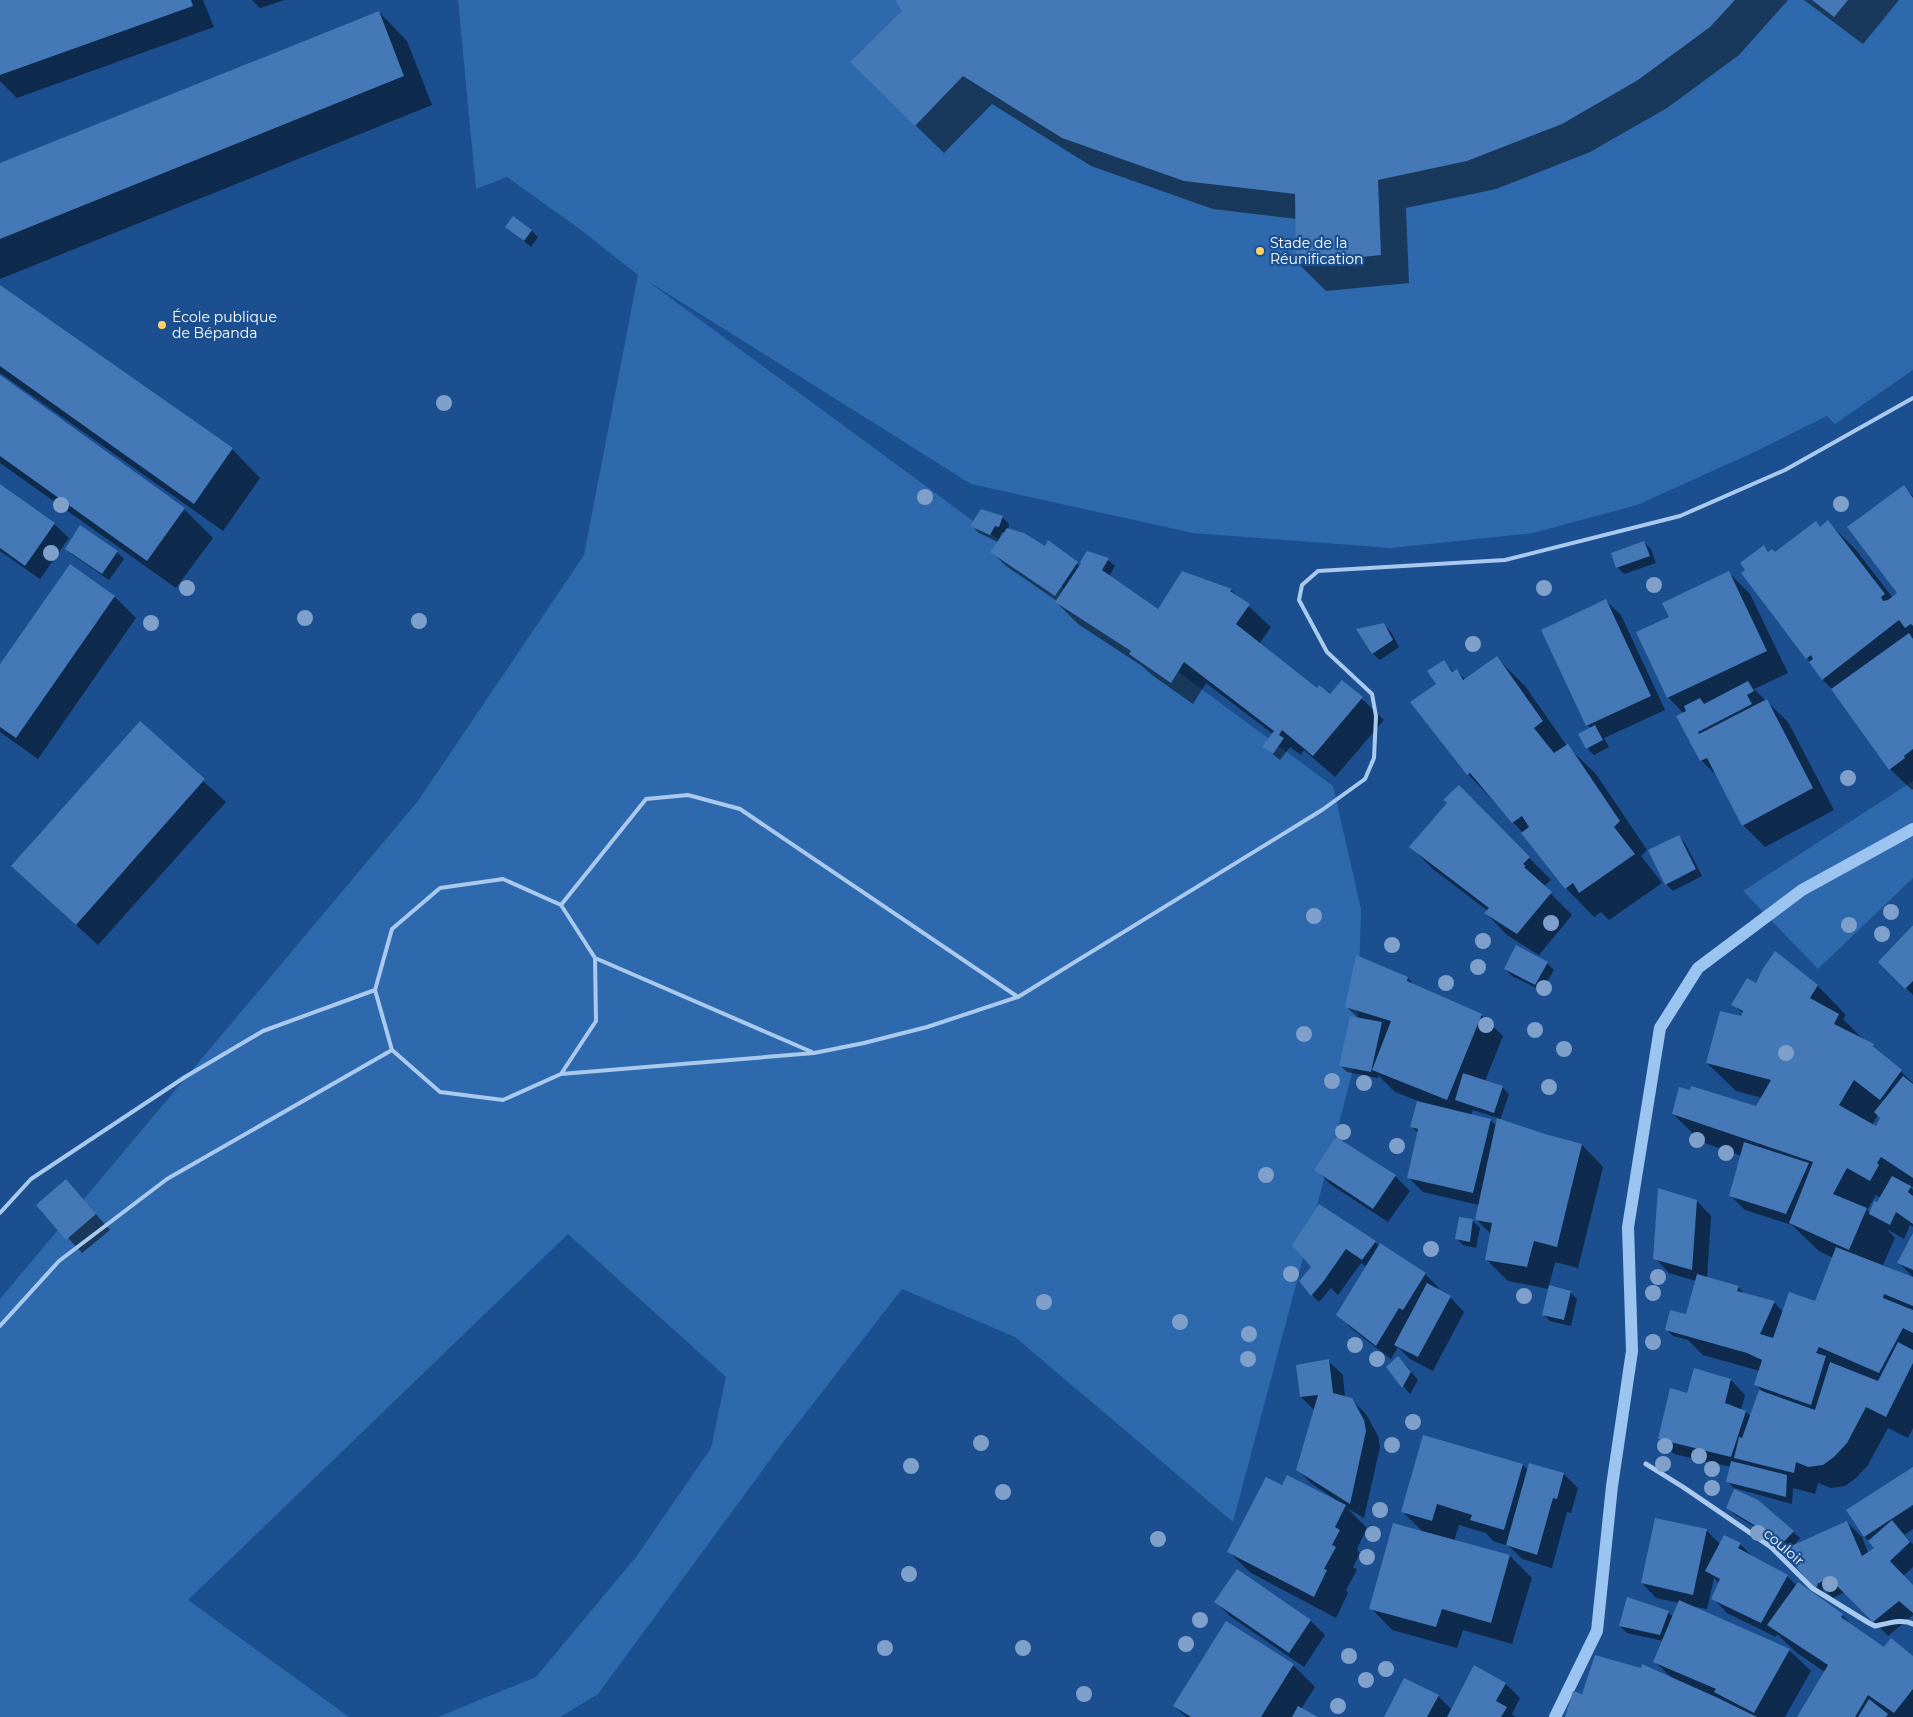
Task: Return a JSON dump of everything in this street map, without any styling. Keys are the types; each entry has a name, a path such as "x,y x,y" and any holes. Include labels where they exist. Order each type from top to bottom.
{"street":[{"name":"couloir","path":"1646,1464 1683,1487 1771,1548 1812,1588 1869,1623 1875,1626 1891,1622 1909,1622 1913,1624"}],"lane":[{"path":"814,1053 596,958 560,905 503,879 440,888 392,929 375,990 392,1050 440,1092 503,1100 561,1074 814,1053 864,1043 928,1027 1018,997 1322,810 1365,779 1374,758 1376,716 1372,694 1327,652 1299,600 1302,585 1318,571 1505,560 1680,516 1785,470 1913,398"},
{"path":"560,905 646,799 688,795 740,809 1018,997"},
{"path":"561,1074 596,1021 596,958"},
{"path":"0,1213 31,1179 185,1077 263,1031 375,990"},
{"path":"0,1326 59,1262 167,1179 392,1050"}],"shaded area":[{"path":"458,0 1913,0 1913,370 1835,424 1827,416 1748,455 1637,505 1533,533 1391,548 1193,533 971,484 646,280 1333,786 1361,909 1357,1055 1233,1522 1015,1337 902,1289 781,1445 598,1694 560,1717 438,1717 536,1677 636,1557 711,1448 726,1377 568,1234 188,1600 349,1717 0,1717 0,1299 418,801 584,555 638,275 577,227 507,177 476,189"},
{"path":"1913,781 1913,878 1818,969 1743,891"}],"building":[{"path":"0,0 191,0 193,6 0,75"},
{"path":"895,0 1735,0 1710,27 1638,80 1562,124 1467,161 1378,180 1381,255 1296,264 1295,194 1184,181 1062,138 963,76 915,126 850,62 902,11"},
{"path":"1812,0 1848,0 1834,17"},
{"path":"379,11 404,76 0,239 0,163"},
{"path":"513,216 532,230 524,241 505,227"},
{"path":"0,285 233,448 194,504 0,366"},
{"path":"0,375 185,508 147,561 0,456"},
{"path":"0,484 55,523 25,566 0,548"},
{"path":"1904,485 1913,498 1913,626 1911,624 1905,628 1899,620 1822,680 1809,662 1813,659 1811,655 1806,659 1741,573 1745,570 1740,563 1764,545 1768,552 1772,549 1775,552 1816,521 1820,527 1828,520 1885,594 1881,597 1883,601 1888,600 1897,593 1847,527"},
{"path":"981,509 1003,516 999,527 995,526 990,535 970,526"},
{"path":"80,525 118,551 102,574 65,549"},
{"path":"1007,528 1024,533 1045,546 1048,540 1078,562 1055,596 990,552"},
{"path":"1644,541 1650,556 1616,568 1611,553"},
{"path":"1087,551 1109,558 1102,570 1158,609 1182,571 1232,589 1230,591 1250,604 1236,624 1317,688 1319,685 1330,694 1342,680 1363,697 1313,756 1282,730 1279,735 1284,738 1273,754 1262,747 1274,731 1184,662 1171,683 1129,654 1131,651 1055,602"},
{"path":"70,564 115,596 16,738 0,727 0,664"},
{"path":"1729,571 1767,651 1667,698 1636,632 1669,617 1662,603"},
{"path":"1606,599 1651,696 1586,726 1541,630"},
{"path":"1384,623 1393,640 1372,654 1356,629"},
{"path":"1909,633 1913,639 1913,749 1904,756 1905,758 1889,770 1831,689"},
{"path":"1497,656 1543,721 1534,728 1554,753 1568,744 1620,821 1614,827 1635,854 1579,893 1573,883 1565,889 1521,833 1529,827 1522,816 1512,823 1470,773 1467,775 1410,702 1436,684 1427,671 1444,660 1452,672 1457,669 1463,680"},
{"path":"1748,681 1754,691 1747,695 1752,704 1698,732 1699,734 1767,699 1813,788 1742,826 1707,758 1700,761 1676,716 1686,711 1684,706 1700,698 1704,704"},
{"path":"140,721 205,779 76,925 11,866"},
{"path":"1595,725 1603,740 1586,749 1578,734"},
{"path":"1459,785 1530,857 1523,864 1526,866 1524,867 1552,892 1517,934 1484,913 1489,908 1409,847 1447,803 1443,800"},
{"path":"1679,835 1696,869 1665,885 1648,850"},
{"path":"1913,925 1913,981 1905,989 1878,962"},
{"path":"1516,945 1548,962 1535,985 1504,969"},
{"path":"1775,951 1818,985 1810,998 1839,1014 1834,1024 1874,1044 1873,1046 1902,1070 1880,1100 1854,1080 1839,1105 1876,1126 1880,1118 1874,1112 1903,1076 1913,1084 1913,1178 1881,1157 1877,1163 1879,1165 1870,1181 1847,1168 1833,1194 1867,1208 1849,1250 1789,1223 1813,1162 1672,1114 1679,1087 1690,1090 1691,1086 1756,1106 1771,1080 1706,1063 1720,1011 1741,1016 1743,1011 1731,1005 1747,978 1756,983"},
{"path":"1356,955 1408,977 1407,981 1482,1014 1447,1100 1372,1070 1391,1021 1345,1007"},
{"path":"1350,1016 1382,1022 1371,1072 1339,1066"},
{"path":"1463,1073 1503,1086 1494,1113 1455,1100"},
{"path":"1417,1101 1491,1119 1473,1193 1407,1178 1418,1129 1410,1127"},
{"path":"1497,1118 1582,1144 1557,1247 1534,1241 1527,1267 1485,1260 1492,1223 1475,1220"},
{"path":"1336,1137 1396,1175 1373,1209 1314,1170"},
{"path":"1744,1142 1809,1163 1786,1214 1729,1196"},
{"path":"1892,1176 1911,1186 1908,1192 1913,1196 1913,1224 1896,1212 1890,1225 1869,1214 1874,1201 1877,1202"},
{"path":"66,1179 96,1214 66,1240 36,1205"},
{"path":"1658,1188 1697,1200 1692,1270 1653,1259"},
{"path":"1319,1204 1376,1241 1362,1260 1346,1249 1311,1296 1299,1281 1311,1267 1292,1245"},
{"path":"1459,1217 1473,1219 1470,1242 1455,1239"},
{"path":"1913,1233 1913,1270 1897,1263"},
{"path":"1380,1243 1426,1273 1403,1310 1399,1308 1376,1346 1336,1315"},
{"path":"1836,1247 1913,1277 1913,1306 1884,1294 1883,1298 1913,1310 1913,1333 1903,1328 1879,1373 1819,1347 1816,1353 1826,1356 1811,1405 1754,1385 1762,1360 1747,1353 1665,1330 1670,1310 1686,1314 1697,1274 1739,1286 1737,1291 1775,1301 1760,1334 1773,1338 1789,1292 1815,1301"},
{"path":"1427,1283 1451,1296 1418,1357 1394,1345"},
{"path":"1549,1285 1571,1291 1564,1320 1542,1315"},
{"path":"1898,1342 1913,1350 1913,1363 1886,1417 1866,1407 1847,1443 1834,1457 1823,1465 1808,1467 1796,1462 1794,1473 1734,1458 1739,1437 1742,1438 1759,1390 1815,1410 1830,1362 1878,1381"},
{"path":"1398,1356 1411,1372 1402,1388 1386,1367"},
{"path":"1329,1359 1333,1393 1352,1398 1364,1420 1366,1431 1350,1504 1296,1470 1318,1395 1300,1397 1296,1365"},
{"path":"1694,1368 1731,1379 1725,1403 1746,1411 1731,1457 1658,1439 1670,1388 1687,1393"},
{"path":"1423,1435 1523,1464 1504,1530 1470,1520 1472,1515 1437,1504 1432,1521 1401,1512"},
{"path":"1731,1461 1787,1475 1786,1497 1726,1482"},
{"path":"1529,1463 1564,1473 1557,1499 1553,1498 1537,1555 1506,1545"},
{"path":"1913,1467 1913,1505 1864,1537 1846,1510"},
{"path":"1287,1475 1346,1505 1335,1527 1340,1530 1332,1545 1336,1547 1324,1569 1327,1570 1314,1597 1227,1552 1266,1477 1282,1485"},
{"path":"1734,1489 1758,1500 1794,1531 1778,1548 1754,1525 1726,1508"},
{"path":"1655,1518 1707,1529 1693,1595 1641,1583"},
{"path":"1892,1520 1910,1542 1890,1561 1913,1585 1913,1613 1899,1601 1873,1622 1829,1578 1817,1584 1818,1586 1814,1588 1782,1550 1847,1521 1862,1556 1874,1548 1868,1541"},
{"path":"1393,1523 1510,1555 1491,1623 1442,1609 1436,1627 1369,1609"},
{"path":"1724,1535 1741,1543 1738,1548 1788,1575 1761,1623 1711,1599 1720,1579 1705,1571"},
{"path":"1237,1569 1311,1620 1289,1653 1214,1602"},
{"path":"1798,1582 1843,1614 1841,1617 1884,1647 1891,1638 1913,1656 1913,1689 1894,1713 1868,1695 1855,1717 1797,1717 1828,1665 1767,1625"},
{"path":"1627,1597 1669,1611 1660,1635 1619,1626"},
{"path":"1679,1600 1790,1649 1754,1713 1714,1692 1716,1689 1653,1662"},
{"path":"1226,1621 1294,1664 1261,1717 1191,1717 1173,1706"},
{"path":"1595,1655 1641,1668 1642,1664 1757,1717 1565,1717 1573,1691 1582,1694"},
{"path":"1474,1665 1506,1683 1496,1701 1507,1707 1501,1717 1447,1717"},
{"path":"1404,1678 1439,1695 1427,1717 1384,1717"},
{"path":"1869,1699 1888,1714 1886,1717 1858,1717"},
{"path":"1298,1706 1318,1717 1292,1717"}],"waterway":[{"path":"1555,1717 1597,1631 1612,1486 1632,1351 1628,1227 1660,1028 1698,968 1802,890 1913,829"}],"place":[{"name":"Stade de la Réunification","path":"1260,251"},
{"name":"École publique de Bépanda","path":"162,325"}]}
